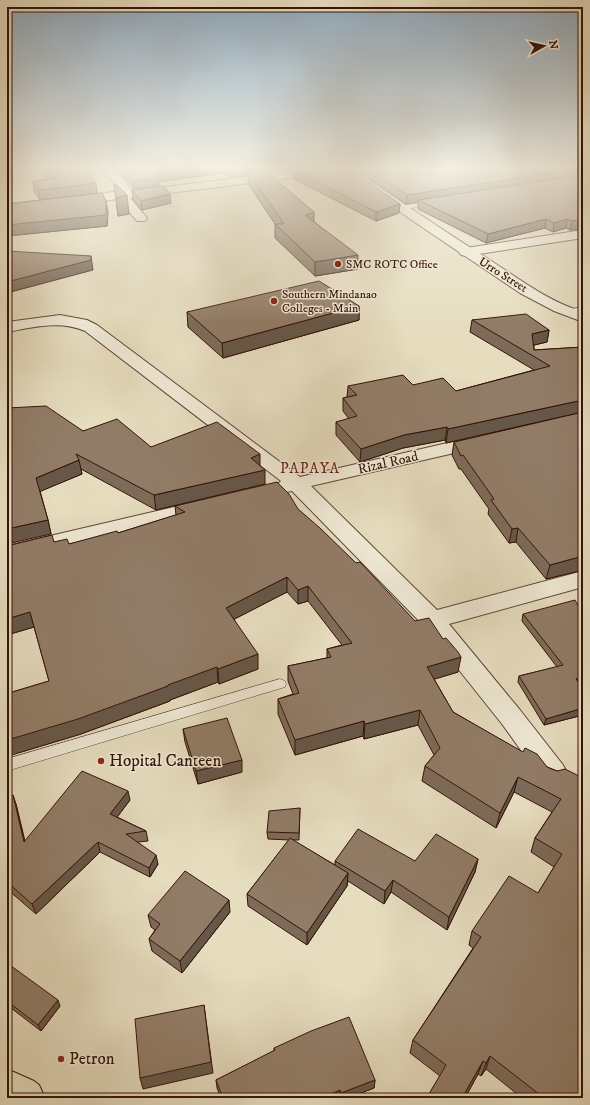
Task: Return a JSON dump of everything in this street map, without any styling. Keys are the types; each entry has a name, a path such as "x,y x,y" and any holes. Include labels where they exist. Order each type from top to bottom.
{"main road":[{"path":"7,1088 21,1094 26,1098"}],"street":[{"name":"Urro Street","path":"418,220 466,252 529,291 565,312 583,317"},
{"path":"466,252 583,234"},
{"path":"7,327 48,321 71,320 81,322 91,328 296,484 432,620 512,717 552,773"},
{"name":"Rizal Road","path":"266,491 498,437"},
{"path":"7,553 220,502"},
{"path":"432,620 583,579"}],"lane":[{"path":"565,312 583,309"},
{"path":"7,765 280,684"}],"building":[{"path":"7,220 61,220 7,225"},
{"path":"281,220 311,220 358,255 315,262 275,224 284,224"},
{"path":"458,220 544,220 488,234"},
{"path":"547,220 565,220 554,223"},
{"path":"568,220 583,220 583,220 572,221"},
{"path":"7,251 91,256 91,260 7,282"},
{"path":"319,281 359,306 222,343 187,312"},
{"path":"526,314 549,330 532,334 534,350 583,347 583,400 448,429 447,427 404,435 361,449 336,422 357,416 343,398 357,395 348,386 403,375 413,385 443,378 456,391 550,366 472,320"},
{"path":"46,406 83,431 117,419 151,447 217,422 260,454 251,458 265,470 154,495 76,454 79,460 36,478 48,520 7,529 7,408"},
{"path":"583,412 583,556 550,565 518,528 512,529 491,500 494,499 463,455 461,456 454,442"},
{"path":"277,482 289,494 298,509 356,563 360,562 415,621 429,618 443,639 446,638 458,652 461,657 427,667 453,712 523,752 525,748 537,754 547,767 557,771 565,769 583,778 583,1098 544,1098 490,1056 486,1063 483,1061 462,1098 426,1098 446,1065 413,1040 481,937 472,931 509,876 538,893 562,854 535,838 561,799 518,777 500,813 425,766 440,748 420,710 365,724 364,721 295,740 278,699 299,693 288,666 331,657 327,649 352,643 308,586 298,590 287,577 226,608 258,654 218,669 217,667 78,719 7,740 7,689 9,693 49,681 30,612 7,619 7,546 52,535 54,542 67,539 69,544 117,531 118,533 185,512 175,506"},
{"path":"575,600 582,613 583,612 583,676 576,679 583,689 583,708 546,719 519,676 563,665 523,614"},
{"path":"227,718 242,760 196,771 183,729"},
{"path":"82,771 128,791 110,814 146,831 126,834 156,855 149,868 98,842 32,904 7,882 7,797 13,795 24,842"},
{"path":"300,808 299,833 267,832 269,811"},
{"path":"358,829 415,861 436,834 478,859 449,917 393,880 385,891 335,861"},
{"path":"290,838 348,873 307,933 247,894"},
{"path":"185,871 229,900 180,961 149,939 160,924 148,915"},
{"path":"7,963 58,1000 38,1025 7,1001"},
{"path":"204,1005 211,1062 140,1078 135,1019"},
{"path":"349,1017 375,1080 341,1093 340,1090 322,1098 223,1098 216,1080 275,1050 274,1048 311,1031"}],"place":[{"name":"SMC ROTC Office","path":"338,264"},
{"name":"Southern Mindanao Colleges - Main","path":"274,301"},
{"name":"Hopital Canteen","path":"101,761"},
{"name":"Petron","path":"61,1059"}],"district":[{"name":"PAPAYA","path":"310,468"}]}
